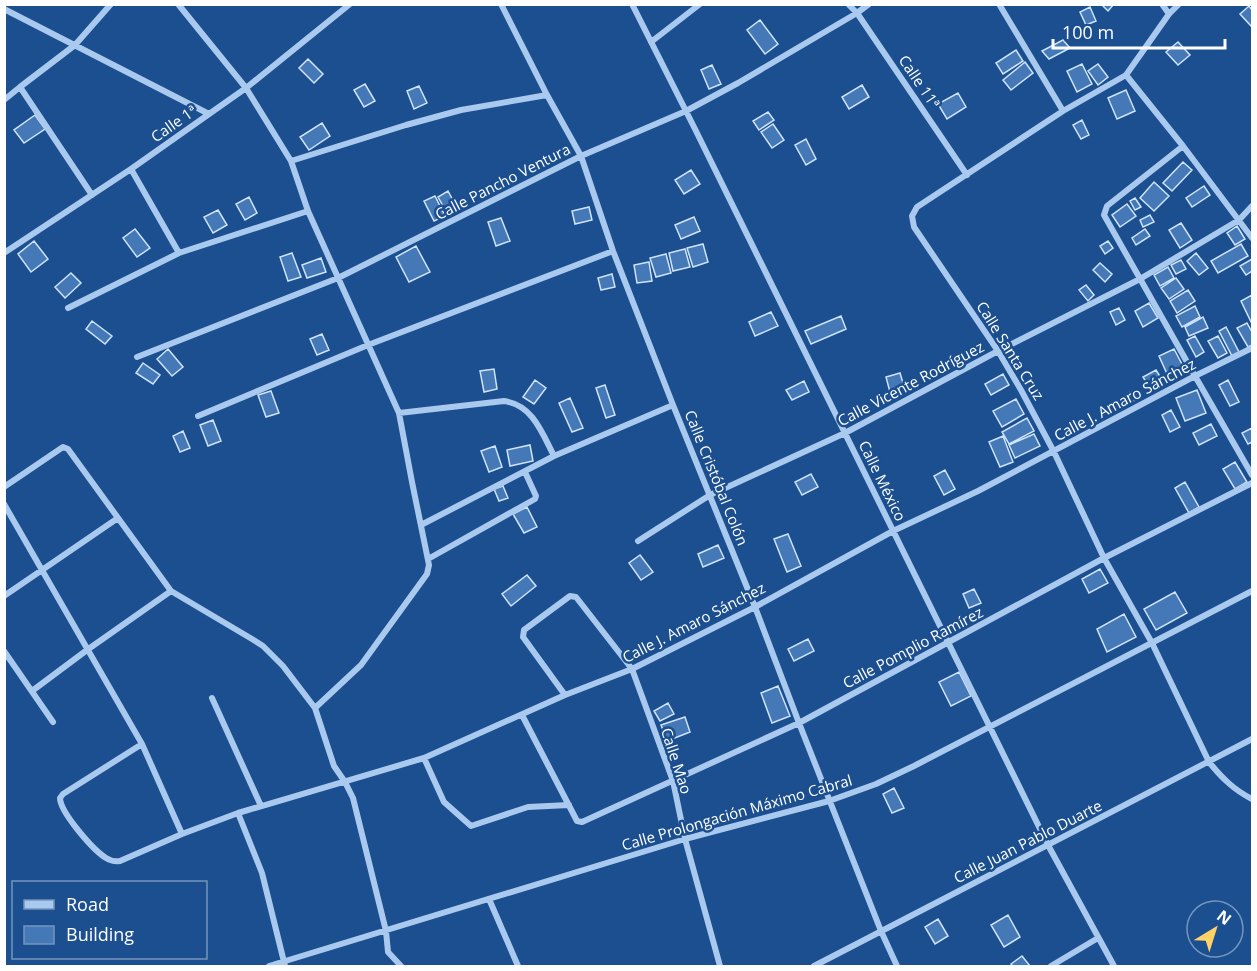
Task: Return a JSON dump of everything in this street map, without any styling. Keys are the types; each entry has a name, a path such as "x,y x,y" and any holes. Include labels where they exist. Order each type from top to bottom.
{"street":[{"path":"4,100 75,45 111,4"},
{"path":"178,4 246,88 291,161 308,211 399,413 428,559 427,574 361,665 315,708"},
{"name":"Calle 1ª","path":"4,253 246,88 350,4"},
{"name":"Calle Cristóbal Colón","path":"501,4 581,156 613,251 673,405 755,607 881,932 897,966"},
{"name":"Calle México","path":"632,4 1048,845 1114,966"},
{"path":"651,42 700,4"},
{"name":"Calle 11ª","path":"848,4 857,13 967,175"},
{"name":"Calle Pancho Ventura","path":"137,357 338,278 581,156 686,111 738,83 869,4"},
{"path":"999,4 1063,111"},
{"path":"1162,4 1169,14"},
{"name":"Calle Santa Cruz","path":"1179,4 1169,14 1126,75 1063,111 917,207 912,216 914,227 998,351 1021,390 1054,452 1104,558 1152,643 1209,762 1221,777 1252,799"},
{"path":"4,9 209,114"},
{"path":"1126,75 1252,238"},
{"path":"20,87 92,195"},
{"path":"291,161 461,110 547,95"},
{"path":"1183,146 1107,206 1104,215 1252,475"},
{"path":"131,168 179,253"},
{"name":"Calle Vicente Rodríguez","path":"638,541 710,495 844,433 1140,279 1239,220 1252,206"},
{"path":"68,309 179,253 308,211"},
{"path":"198,416 368,345 613,251"},
{"name":"Calle J. Amaro Sánchez","path":"142,744 60,798 61,805 93,847 110,860 120,861 238,813 424,758 565,695 632,669 755,607 893,531 978,491 1252,348"},
{"path":"399,413 510,402 524,409 536,420 554,456"},
{"path":"421,525 554,456 673,405"},
{"path":"4,488 66,447 171,591 262,646 283,666 315,708 334,766 353,798 386,931 388,952 401,966"},
{"path":"428,559 535,499 536,496 525,472"},
{"name":"Calle Pomplio Ramírez","path":"569,805 579,822 582,822 799,723 1104,558 1252,483"},
{"path":"4,504 142,744 182,834"},
{"path":"4,596 118,518"},
{"path":"32,692 171,591"},
{"name":"Calle Prolongación Máximo Cabral","path":"269,966 285,964 685,839 829,801 876,784 1252,591"},
{"name":"Calle Mao","path":"565,695 523,637 523,633 570,596 576,597 632,669 673,781 685,839 720,966"},
{"path":"4,651 53,722"},
{"path":"212,698 261,806"},
{"path":"424,758 444,802 471,826 528,807 569,805 522,715"},
{"name":"Calle Juan Pablo Duarte","path":"814,966 1252,739"},
{"path":"238,813 262,873 285,964"},
{"path":"489,899 518,966"},
{"path":"1051,966 1098,938"}],"building":[{"path":"1103,4 1114,4 1108,11"},
{"path":"1249,6 1252,10 1252,27 1240,14"},
{"path":"1090,7 1096,21 1086,25 1080,12"},
{"path":"760,20 778,44 765,54 747,30"},
{"path":"1063,40 1070,48 1049,59 1042,51"},
{"path":"1178,42 1190,55 1178,65 1166,52"},
{"path":"1016,50 1023,61 1003,74 996,63"},
{"path":"308,59 323,74 314,83 299,68"},
{"path":"1025,62 1033,73 1011,90 1003,80"},
{"path":"1082,64 1092,84 1077,92 1067,71"},
{"path":"1098,64 1108,77 1098,85 1088,71"},
{"path":"712,65 721,84 709,89 701,70"},
{"path":"365,84 375,101 364,107 354,90"},
{"path":"862,85 869,97 849,109 842,97"},
{"path":"419,86 427,103 414,109 407,91"},
{"path":"1126,90 1135,111 1117,119 1108,98"},
{"path":"958,93 966,107 947,119 938,104"},
{"path":"768,112 774,120 759,130 753,121"},
{"path":"35,115 45,129 24,143 14,130"},
{"path":"1082,120 1089,135 1081,139 1073,125"},
{"path":"322,123 330,136 309,150 300,137"},
{"path":"773,124 784,140 772,148 761,132"},
{"path":"806,139 816,159 806,165 795,145"},
{"path":"1183,162 1192,170 1172,191 1163,183"},
{"path":"691,170 700,184 684,194 675,180"},
{"path":"1154,182 1169,196 1154,211 1140,198"},
{"path":"1204,186 1210,195 1192,207 1186,198"},
{"path":"448,191 457,208 447,213 438,197"},
{"path":"435,196 445,216 434,221 424,201"},
{"path":"249,197 257,213 245,220 236,204"},
{"path":"1135,198 1141,207 1135,210 1130,201"},
{"path":"1127,204 1136,216 1120,227 1112,215"},
{"path":"589,207 592,220 575,224 572,211"},
{"path":"218,210 227,225 213,233 204,217"},
{"path":"1150,215 1154,222 1143,227 1140,220"},
{"path":"694,217 700,231 681,239 675,225"},
{"path":"501,218 510,241 496,246 488,222"},
{"path":"1181,223 1192,240 1180,248 1169,230"},
{"path":"1237,226 1245,239 1235,245 1227,233"},
{"path":"135,229 150,248 137,257 123,238"},
{"path":"1145,229 1150,236 1136,245 1132,238"},
{"path":"34,241 48,259 31,272 18,254"},
{"path":"1108,241 1113,248 1105,254 1100,246"},
{"path":"703,244 708,262 693,267 687,248"},
{"path":"1241,244 1248,256 1218,273 1211,261"},
{"path":"416,246 430,272 409,282 396,257"},
{"path":"685,249 690,267 673,271 669,253"},
{"path":"292,253 301,277 288,281 280,257"},
{"path":"1196,253 1208,268 1199,275 1187,261"},
{"path":"666,254 671,273 656,277 650,258"},
{"path":"321,258 326,272 307,278 302,265"},
{"path":"1252,259 1252,271 1246,275 1240,266"},
{"path":"1181,260 1186,269 1176,274 1171,265"},
{"path":"649,262 652,281 637,283 634,265"},
{"path":"1100,263 1112,274 1105,282 1093,270"},
{"path":"1168,267 1174,278 1160,286 1154,275"},
{"path":"71,273 81,283 65,298 55,287"},
{"path":"612,274 615,287 601,290 598,278"},
{"path":"1176,278 1184,289 1169,299 1161,288"},
{"path":"1086,285 1094,295 1088,301 1079,290"},
{"path":"1188,290 1195,301 1177,313 1170,301"},
{"path":"1252,295 1252,324 1241,301"},
{"path":"1149,303 1158,318 1143,327 1135,311"},
{"path":"1195,306 1200,317 1182,327 1176,316"},
{"path":"1119,308 1125,320 1116,325 1110,312"},
{"path":"771,312 778,326 755,336 749,322"},
{"path":"841,316 846,329 811,344 805,331"},
{"path":"1203,317 1208,328 1189,336 1185,327"},
{"path":"92,321 112,336 105,344 86,329"},
{"path":"1247,323 1252,332 1252,345 1248,347 1237,328"},
{"path":"1226,327 1239,352 1232,356 1219,331"},
{"path":"322,334 329,350 317,355 310,339"},
{"path":"1195,336 1204,352 1196,357 1187,340"},
{"path":"1218,336 1227,353 1218,358 1208,341"},
{"path":"168,349 183,367 172,376 157,359"},
{"path":"1174,349 1184,368 1168,376 1159,356"},
{"path":"143,363 160,375 153,384 136,373"},
{"path":"494,369 497,389 484,392 480,371"},
{"path":"1156,370 1164,383 1151,390 1143,377"},
{"path":"900,373 906,393 891,396 886,377"},
{"path":"1003,374 1009,385 991,395 985,384"},
{"path":"535,380 546,388 534,404 523,397"},
{"path":"1228,380 1239,402 1230,406 1219,385"},
{"path":"804,381 809,392 792,400 786,390"},
{"path":"605,385 615,415 606,418 596,388"},
{"path":"1197,390 1206,413 1185,421 1176,398"},
{"path":"271,391 279,413 266,417 258,395"},
{"path":"1130,392 1135,400 1129,404 1124,396"},
{"path":"570,398 583,428 572,432 559,403"},
{"path":"1016,399 1024,414 1002,427 993,411"},
{"path":"1171,410 1180,427 1170,432 1162,415"},
{"path":"1027,418 1034,431 1009,444 1002,432"},
{"path":"213,420 221,441 208,446 200,425"},
{"path":"1211,424 1217,436 1199,445 1193,433"},
{"path":"1252,428 1252,442 1248,444 1242,433"},
{"path":"183,431 190,448 180,452 173,436"},
{"path":"1034,434 1040,446 1015,458 1009,445"},
{"path":"1003,436 1013,462 1000,467 989,442"},
{"path":"530,445 533,461 510,466 507,450"},
{"path":"495,446 502,467 489,472 481,451"},
{"path":"1235,462 1247,482 1235,489 1223,469"},
{"path":"945,470 955,489 944,495 934,476"},
{"path":"811,474 818,487 802,495 795,482"},
{"path":"1185,482 1199,507 1189,513 1175,488"},
{"path":"503,486 508,498 499,501 494,489"},
{"path":"527,507 537,527 524,533 513,514"},
{"path":"788,534 801,566 787,572 774,539"},
{"path":"718,545 724,558 703,567 698,554"},
{"path":"640,555 653,572 641,580 629,563"},
{"path":"1100,569 1108,583 1089,593 1082,579"},
{"path":"527,575 536,586 511,606 502,594"},
{"path":"974,589 981,603 969,608 963,594"},
{"path":"1175,592 1187,613 1156,630 1144,609"},
{"path":"1124,614 1136,637 1107,652 1097,629"},
{"path":"808,639 814,651 794,661 788,649"},
{"path":"959,672 971,696 951,706 939,682"},
{"path":"778,686 790,716 772,723 761,693"},
{"path":"668,703 674,714 660,721 654,711"},
{"path":"685,717 690,732 667,741 661,725"},
{"path":"894,788 904,808 892,813 883,794"},
{"path":"1008,915 1020,937 1004,947 991,925"},
{"path":"938,919 948,936 935,944 925,927"},
{"path":"1022,956 1030,966 1011,964"}]}
